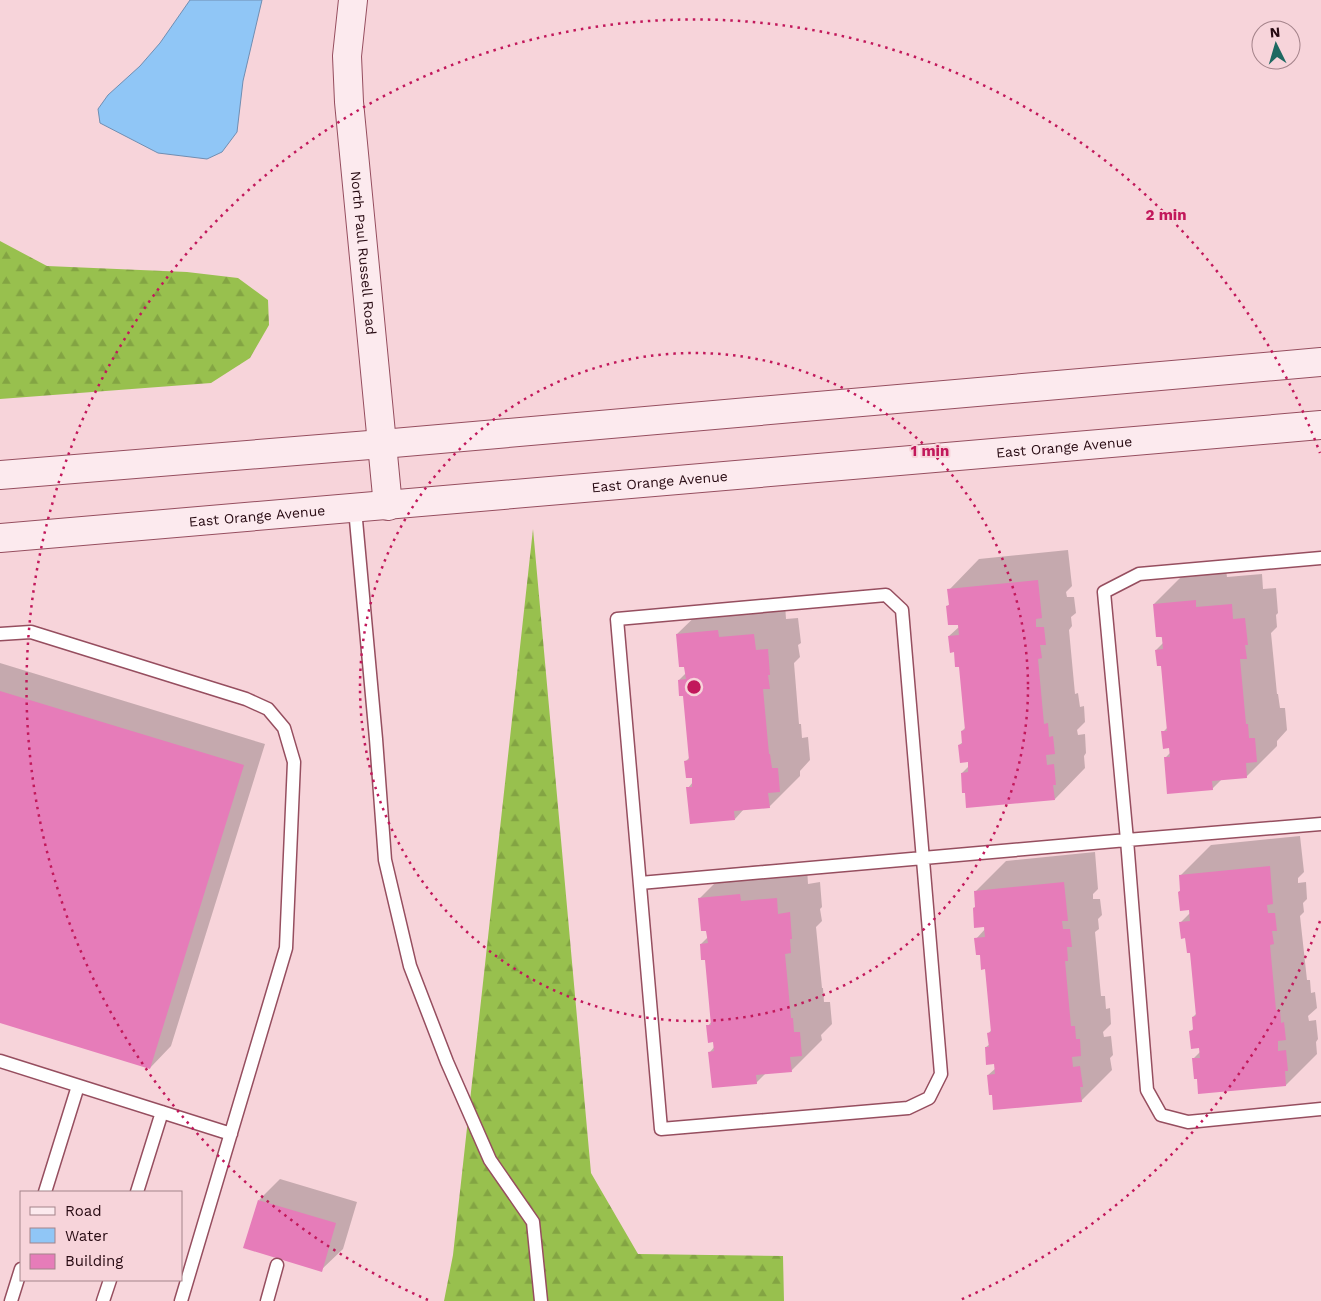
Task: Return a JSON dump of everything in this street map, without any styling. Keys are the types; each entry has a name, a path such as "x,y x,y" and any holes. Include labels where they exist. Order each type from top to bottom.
{"street":[{"name":"North Paul Russell Road","path":"354,0 347,56 349,102 388,506"},
{"path":"0,475 382,444 1321,362"},
{"name":"East Orange Avenue","path":"0,538 1321,426"}],"lane":[{"path":"355,509 385,860 410,966 447,1062 490,1160 533,1222 541,1301"},
{"path":"1321,558 1139,574 1104,592 1127,840 1147,1090 1161,1115 1188,1122 1321,1109"},
{"path":"886,595 902,610 923,858 941,1074 929,1098 908,1108 661,1129 617,619 886,595"},
{"path":"0,634 31,632 246,699 268,708 284,728 294,762 286,948 181,1301"},
{"path":"640,883 1321,824"},
{"path":"0,1061 231,1134"},
{"path":"45,1191 78,1086"},
{"path":"137,1191 162,1112"},
{"path":"266,1301 277,1265"},
{"path":"12,1301 20,1273"},
{"path":"103,1301 110,1281"}],"green space":[{"path":"0,241 47,266 187,272 238,278 268,300 269,325 250,358 211,383 0,399"},
{"path":"533,529 591,1173 638,1254 783,1256 784,1301 444,1301 453,1255"}],"water":[{"path":"190,0 262,0 243,81 237,132 222,152 207,159 158,153 100,123 98,109 108,95 140,66 160,43"}],"building":[{"path":"1038,580 1042,618 1036,619 1036,627 1044,627 1046,645 1040,645 1042,658 1038,659 1044,724 1048,723 1049,737 1053,736 1055,754 1046,755 1047,765 1054,764 1056,785 1053,785 1055,800 966,808 965,793 962,793 961,773 968,772 968,762 960,763 958,745 962,744 961,731 965,730 959,667 955,667 954,652 950,653 948,636 959,635 958,625 948,625 946,606 949,605 947,589"},
{"path":"1196,600 1196,607 1232,604 1233,619 1245,618 1248,645 1245,645 1247,659 1240,659 1246,724 1248,724 1249,738 1255,738 1257,762 1246,763 1247,778 1212,781 1213,790 1167,794 1164,757 1170,757 1169,748 1163,749 1161,731 1167,731 1161,666 1157,666 1155,650 1163,649 1162,637 1156,637 1153,604"},
{"path":"718,630 719,637 754,634 756,650 768,649 770,689 763,689 769,754 772,768 778,768 780,792 768,793 770,808 734,811 735,820 690,824 686,787 692,787 692,778 686,778 684,761 689,760 683,696 679,696 678,680 686,679 684,667 679,667 676,634"},
{"path":"0,691 244,765 150,1069 0,1023"},
{"path":"1270,866 1273,904 1267,905 1268,913 1275,913 1277,931 1272,931 1274,944 1270,945 1276,1010 1280,1010 1281,1023 1284,1022 1286,1040 1278,1041 1278,1051 1286,1050 1288,1071 1285,1071 1286,1086 1198,1094 1192,1058 1200,1058 1199,1048 1191,1049 1189,1031 1193,1030 1192,1017 1196,1016 1190,953 1187,953 1185,938 1181,939 1179,922 1190,921 1189,910 1180,911 1179,875"},
{"path":"1064,882 1068,921 1062,921 1063,929 1070,929 1072,947 1067,947 1068,961 1065,961 1071,1026 1075,1026 1076,1039 1080,1039 1081,1056 1072,1057 1073,1067 1080,1066 1083,1087 1080,1087 1082,1102 993,1110 992,1095 989,1095 987,1075 995,1074 994,1064 986,1065 985,1047 989,1047 987,1033 991,1032 985,969 981,970 980,955 976,955 974,938 985,937 984,927 974,928 974,891"},
{"path":"740,894 741,901 777,898 778,914 790,912 791,953 785,954 791,1018 793,1018 794,1032 800,1032 802,1056 790,1057 792,1072 756,1075 757,1084 712,1088 708,1052 714,1051 713,1042 708,1043 706,1025 711,1025 705,960 701,960 700,944 708,943 706,931 701,931 698,898"},
{"path":"258,1200 336,1223 322,1272 243,1248"}]}
